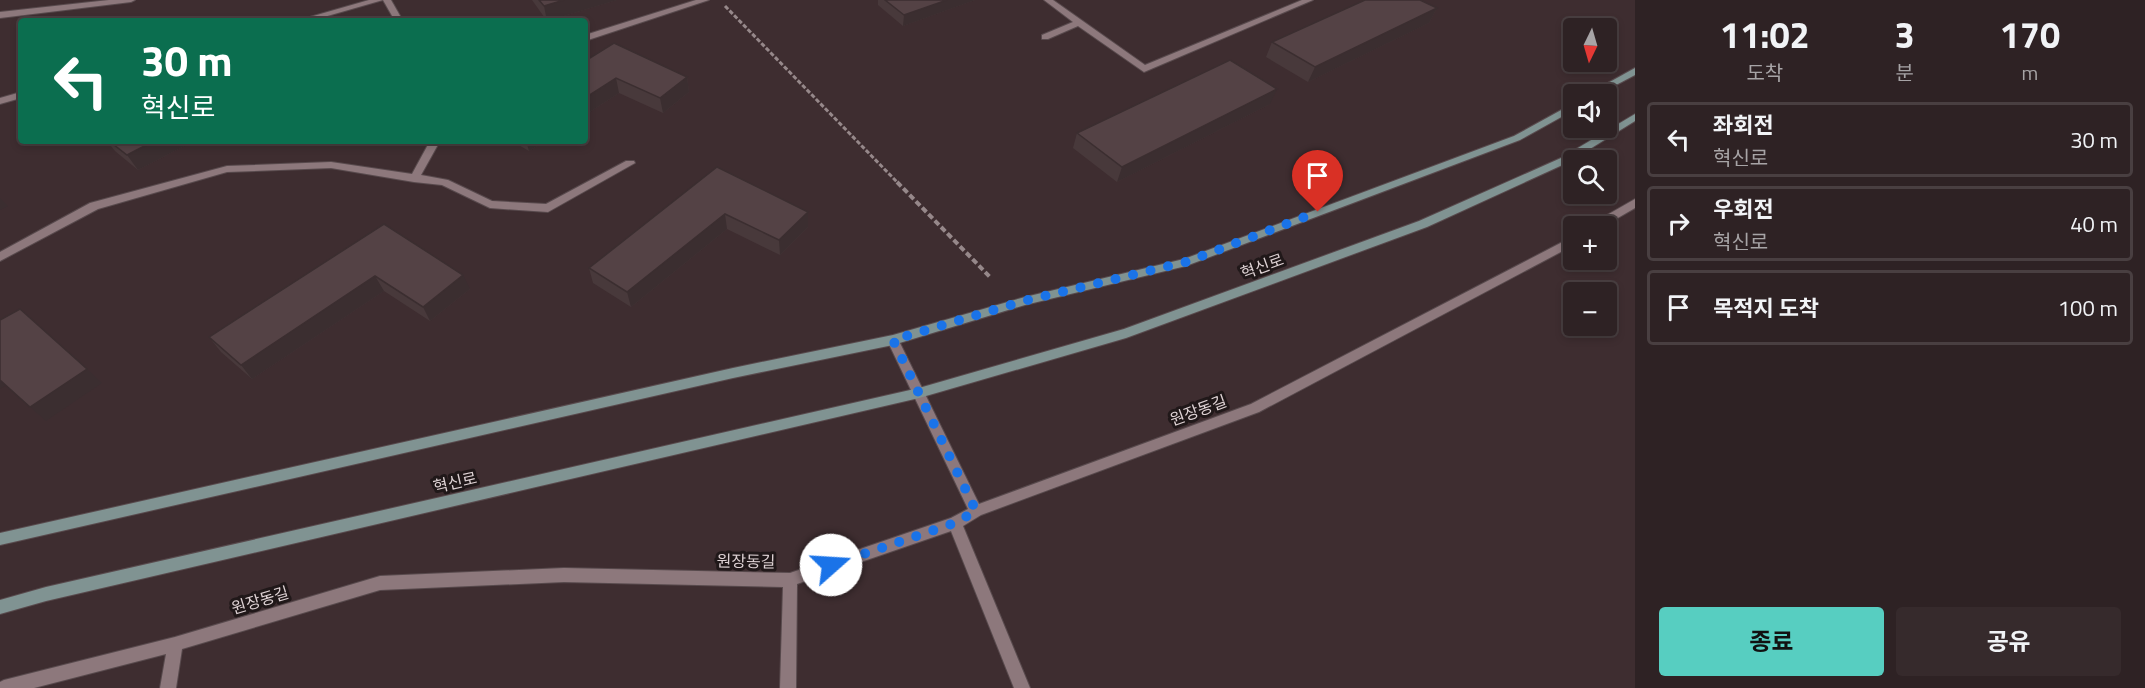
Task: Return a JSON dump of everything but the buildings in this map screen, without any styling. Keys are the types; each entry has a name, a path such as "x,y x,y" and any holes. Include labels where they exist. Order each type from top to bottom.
{"main road":[{"path":"1611,84 1635,71"},
{"name":"혁신로","path":"0,539 733,373 893,340 1024,301 1186,262 1517,138 1563,112"},
{"name":"혁신로","path":"0,607 69,589 919,393 1126,333 1423,224 1565,160 1635,117"}],"street":[{"path":"0,15 131,0"},
{"path":"311,18 379,0"},
{"path":"387,0 397,18"},
{"path":"588,37 705,0"},
{"path":"1048,0 1144,69 1309,0"},
{"path":"1045,37 1080,22"},
{"path":"0,101 18,96"},
{"path":"414,179 433,144"},
{"path":"0,256 94,206 226,170 331,165 444,182 490,204 548,208 630,163"},
{"path":"1614,216 1635,203"},
{"name":"원장동길","path":"4,688 175,644 380,583 564,575 790,580 955,523 976,511 1255,408 1563,246"},
{"path":"893,340 976,511"},
{"path":"955,523 1022,688"},
{"path":"788,688 790,580"},
{"path":"168,688 175,644"}],"path":[{"path":"719,0 991,278"}],"route":[{"path":"831,565 955,523 976,511 893,340 1024,301 1186,262 1318,212"}]}
